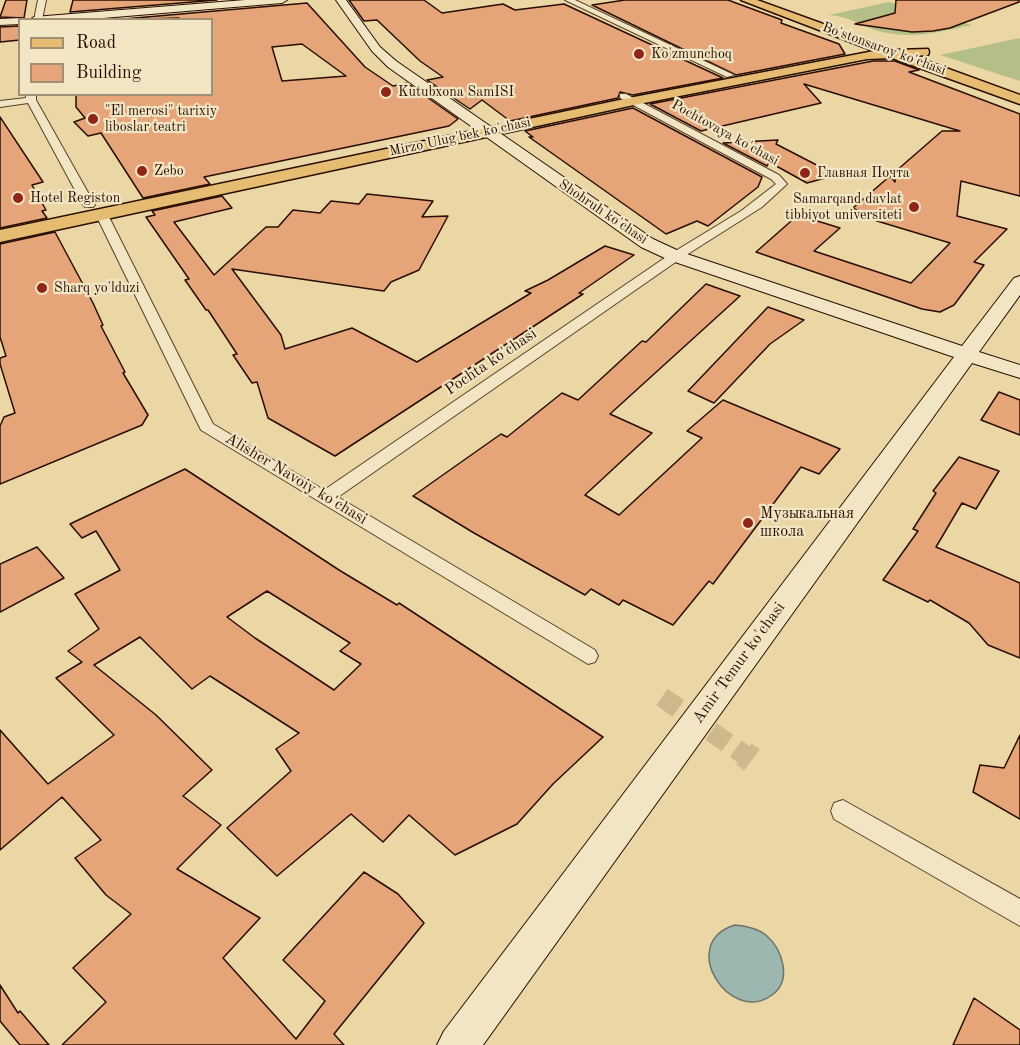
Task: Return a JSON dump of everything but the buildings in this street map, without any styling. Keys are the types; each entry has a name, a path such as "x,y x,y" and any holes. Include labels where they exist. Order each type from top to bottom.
{"main road":[{"path":"50,18 282,0"},
{"name":"Shohruh ko'chasi","path":"341,0 383,57 634,236 675,256 1020,372"},
{"name":"Bo'stonsaroy ko'chasi","path":"747,0 877,46"},
{"name":"Bo'stonsaroy ko'chasi","path":"770,0 899,49 1020,100"},
{"path":"0,22 18,21"},
{"name":"Mirzo Ulug'bek ko'chasi","path":"628,99 730,75 877,46 923,52"},
{"name":"Mirzo Ulug'bek ko'chasi","path":"0,225 95,209 628,99 899,49"},
{"name":"Bo'stonsaroy ko'chasi","path":"923,52 1020,88"},
{"name":"Mirzo Ulug'bek ko'chasi","path":"0,236 95,209"},
{"name":"Amir Temur ko'chasi","path":"458,1045 1020,282"}],"street":[{"path":"37,18 42,0"},
{"path":"569,0 730,75"},
{"path":"0,104 31,97"},
{"name":"Alisher Navoiy ko'chasi","path":"31,97 95,209 207,427 326,496 588,656"},
{"name":"Pochtovaya ko'chasi","path":"628,99 765,172 782,184 764,200 675,256"},
{"name":"Pochta ko'chasi","path":"326,496 626,293 675,256"},
{"path":"843,811 1020,913"}],"green space":[{"path":"889,2 972,25 927,34 905,35 882,32 829,15"},
{"path":"1020,38 1020,81 940,55"}],"water":[{"path":"735,925 751,928 766,935 777,948 783,965 784,973 778,989 772,995 756,1002 740,1000 726,991 716,978 710,963 710,948 718,934"}],"tunnel":[{"path":"662,697 746,756"},
{"path":"744,754 752,760"}],"place":[{"name":"Ko'zmunchoq","path":"639,54"},
{"name":"Kutubxona SamISI","path":"386,92"},
{"name":"\"El merosi\" tarixiy liboslar teatri","path":"93,119"},
{"name":"Zebo","path":"142,171"},
{"name":"Главная Почта","path":"805,173"},
{"name":"Hotel Registon","path":"18,198"},
{"name":"Samarqand davlat tibbiyot universiteti","path":"914,207"},
{"name":"Sharq yo'lduzi","path":"42,288"},
{"name":"Музыкальная школа","path":"748,523"}]}
